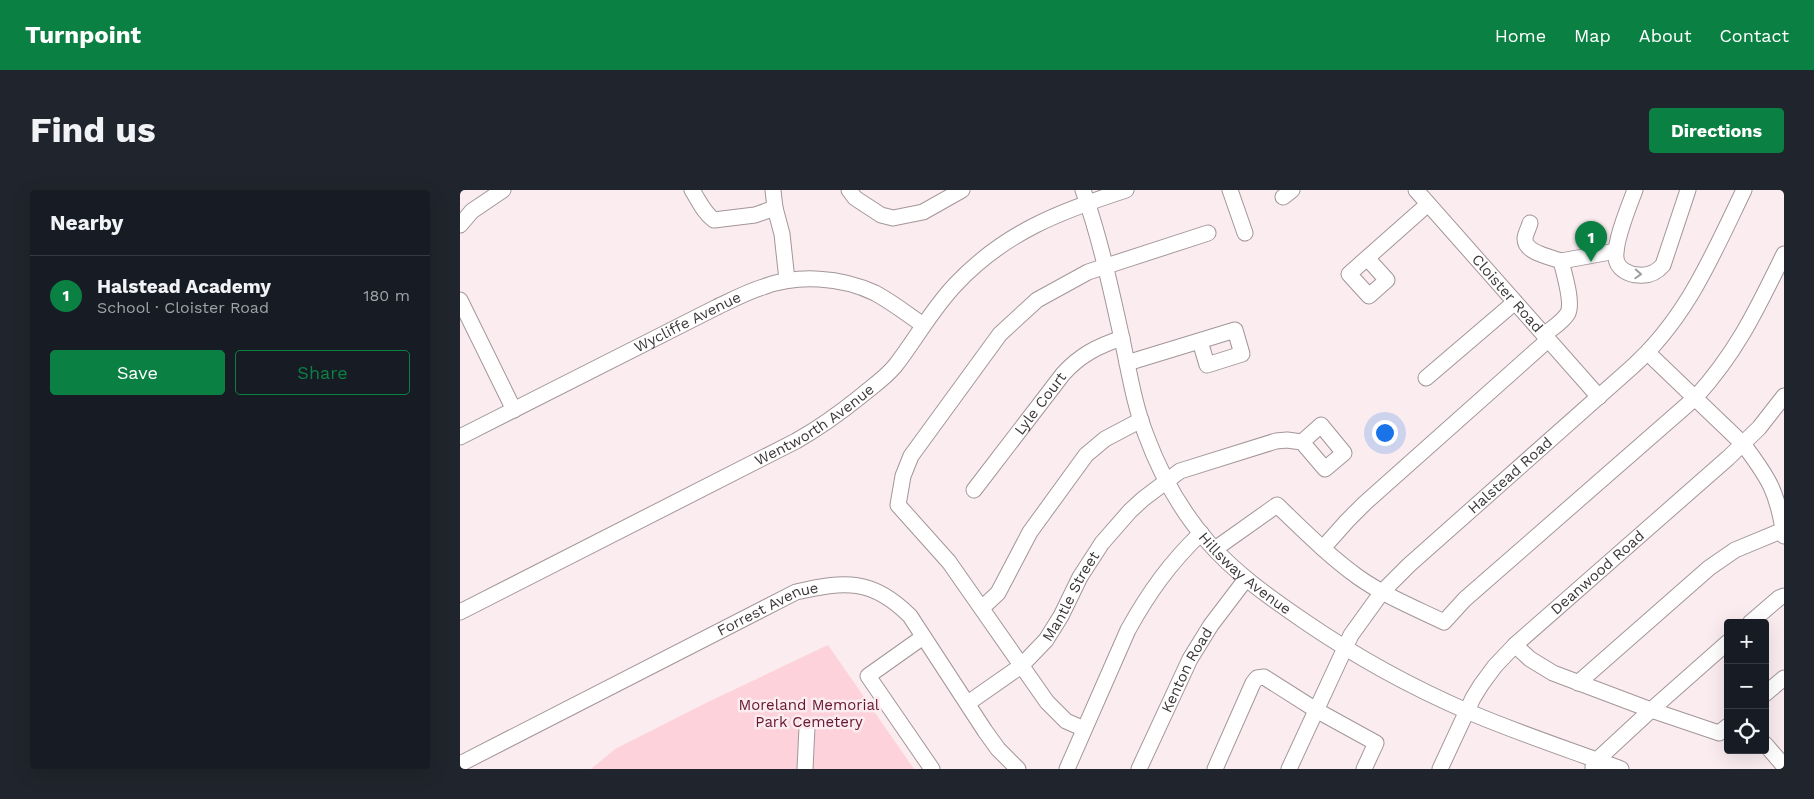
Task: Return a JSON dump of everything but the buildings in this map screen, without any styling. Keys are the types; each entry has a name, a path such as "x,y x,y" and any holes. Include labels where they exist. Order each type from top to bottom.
{"street":[{"path":"460,225 472,211 503,190"},
{"path":"692,190 703,209 714,220 755,215 775,208"},
{"path":"774,190 775,208 782,234 787,280"},
{"path":"849,190 855,198 881,215 893,218 923,212 962,190"},
{"name":"Wentworth Avenue","path":"460,612 823,426 885,377 956,283 987,255 1020,232 1085,196 1126,190"},
{"path":"1230,190 1245,233"},
{"name":"Cloister Road","path":"1416,190 1599,397"},
{"path":"1635,190 1616,251 1616,259 1618,265 1629,274 1646,275 1659,270 1666,258 1688,190"},
{"name":"Halstead Road","path":"1289,769 1344,647 1360,621 1382,592 1409,565 1648,353 1672,325 1693,292 1744,190"},
{"name":"Hillsway Avenue","path":"1085,196 1106,267 1141,420 1166,481 1214,549 1246,579 1290,611 1344,647 1398,677 1467,711 1594,764 1621,769"},
{"path":"1367,258 1428,204"},
{"path":"1530,223 1525,240 1527,246 1532,250 1561,261 1616,251"},
{"path":"1084,729 1066,721 1055,711 1021,666 949,562 898,505 906,465 1000,334 1027,307 1088,272 1208,233"},
{"path":"1214,549 1277,505 1323,548 1358,577 1382,592 1444,622 1465,599 1695,398 1714,378 1738,344 1784,254"},
{"path":"1323,548 1347,520 1546,337 1565,317 1570,306 1561,261"},
{"name":"Wycliffe Avenue","path":"460,437 748,292 787,280 824,280 853,285 876,294 923,325"},
{"path":"460,300 514,410"},
{"path":"1426,378 1515,302"},
{"name":"Lyle Court","path":"974,490 1074,362 1093,349 1122,338"},
{"path":"1127,363 1200,341"},
{"path":"1578,683 1709,568 1735,550 1784,533 1779,506 1770,484 1743,444 1648,353"},
{"name":"Deanwood Road","path":"1440,769 1467,711 1487,676 1515,645 1743,444 1759,428 1784,397"},
{"path":"982,608 998,593 1030,532 1086,456 1105,439 1141,420"},
{"name":"Mantle Street","path":"968,704 1021,666 1034,653 1054,628 1080,577 1102,543 1130,511 1166,481 1180,472 1276,441 1302,442"},
{"path":"1066,769 1128,630 1140,608 1166,570 1201,533"},
{"name":"Kenton Road","path":"1139,769 1190,659 1211,625 1246,579"},
{"name":"Forrest Avenue","path":"460,764 796,592 827,585 861,585 874,590 901,607 910,616 984,731 998,749 1018,769"},
{"path":"1755,619 1779,598 1784,596"},
{"path":"923,637 868,676 932,769"},
{"path":"1515,645 1543,668 1578,683 1719,733 1724,729"},
{"path":"1594,764 1651,710 1724,646"},
{"path":"1215,769 1253,683 1257,678 1264,677 1316,710 1376,743 1364,769"},
{"path":"1769,691 1784,678"},
{"path":"805,769 807,726"},
{"path":"1769,749 1784,766"}],"green space":[{"name":"Moreland Memorial Park Cemetery","path":"828,645 914,769 591,769 615,749"}],"place":[{"name":"Halstead Academy","path":"1591,262"}]}
